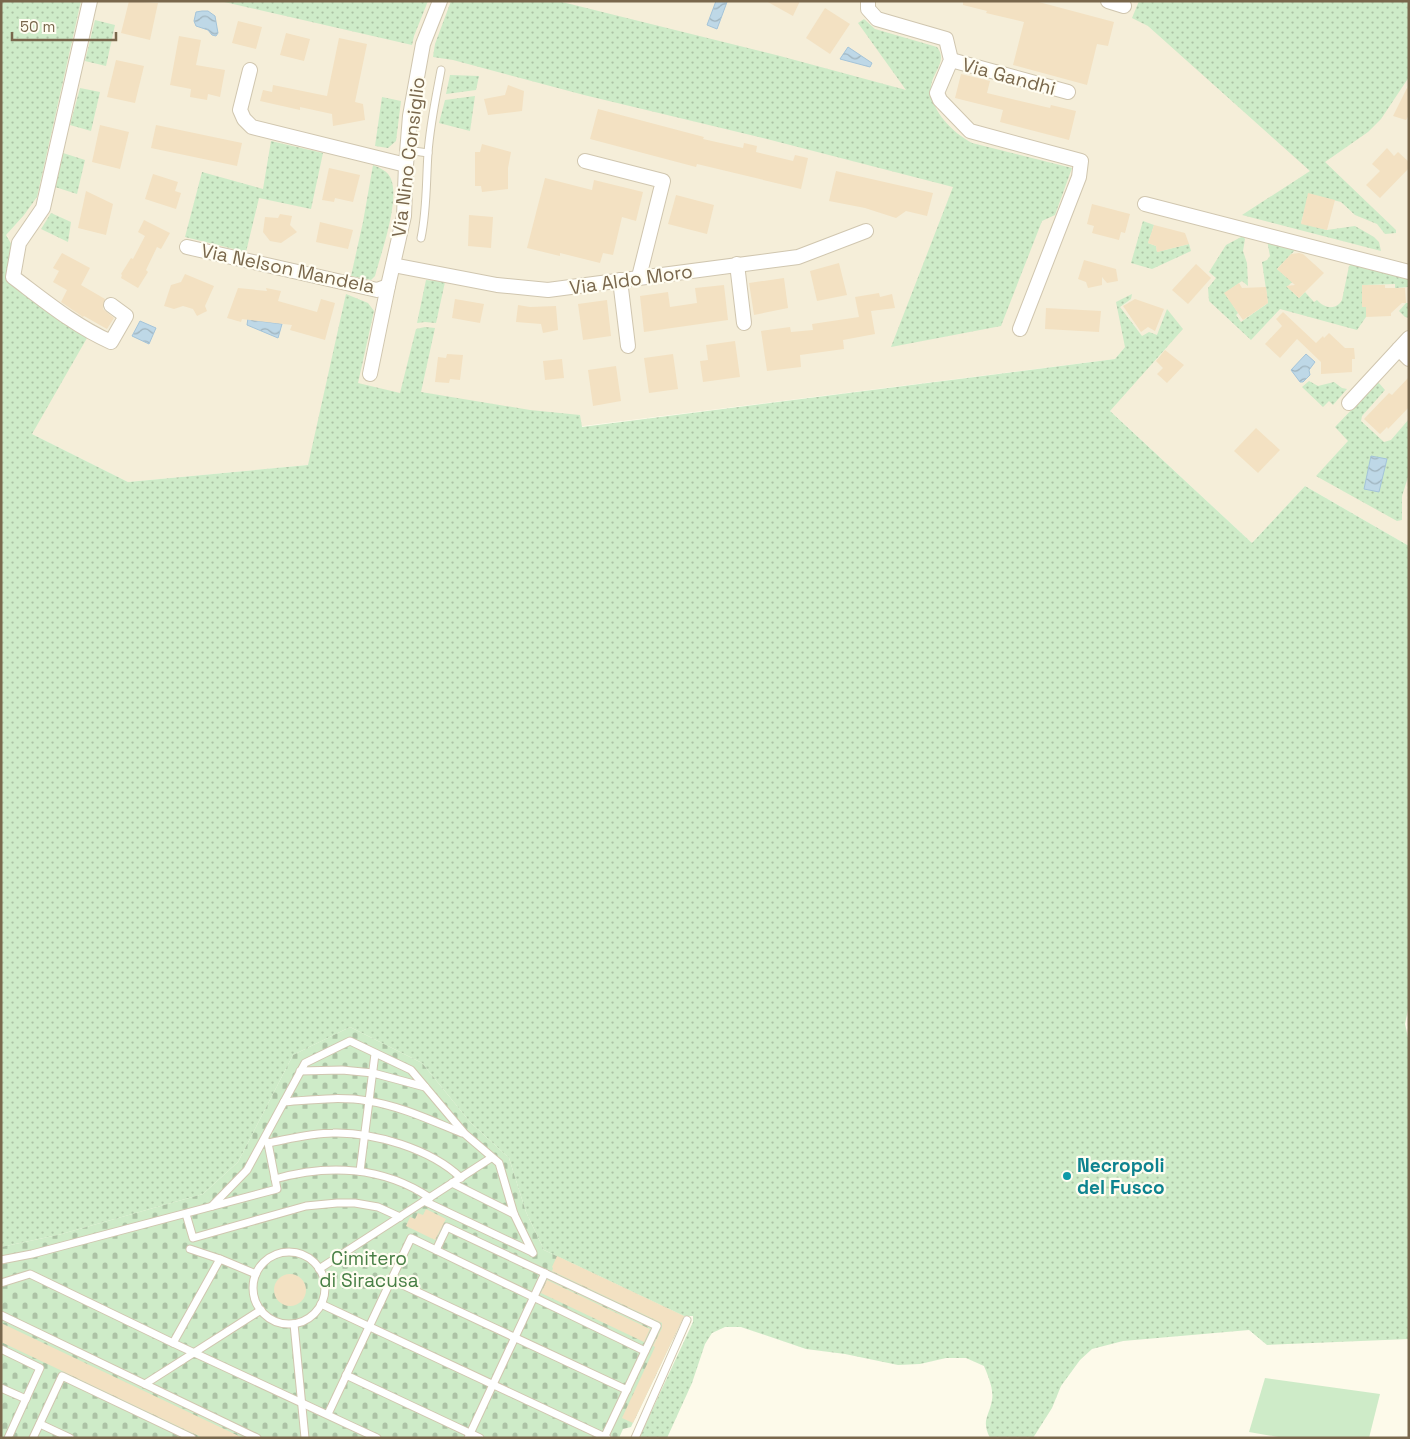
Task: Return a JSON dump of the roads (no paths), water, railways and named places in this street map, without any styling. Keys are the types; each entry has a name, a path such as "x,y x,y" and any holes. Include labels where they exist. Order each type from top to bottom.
{"street":[{"path":"90,1 43,208 19,243 13,277 90,333 111,342 126,316 111,305"},
{"name":"Via Nino Consiglio","path":"370,374 404,216 410,116 423,44 440,1"},
{"path":"868,1 868,9 877,19 946,39 951,60 937,93 940,100 970,131 1081,161 1080,177 1020,329"},
{"path":"1108,1 1124,6"},
{"name":"Via Gandhi","path":"951,60 1068,92"},
{"path":"250,70 240,110 244,120 252,127 406,158"},
{"path":"585,161 664,181 639,277"},
{"path":"1145,204 1409,272"},
{"name":"Via Aldo Moro","path":"393,265 497,285 548,290 798,257 866,231"},
{"name":"Via Nelson Mandela","path":"187,247 377,290 388,286"},
{"path":"737,264 744,323"},
{"path":"620,280 628,346"},
{"path":"1349,403 1404,354 1409,338"}],"lane":[{"path":"421,238 425,219 428,153 441,70"},
{"path":"406,158 428,153"},
{"path":"212,1206 248,1170 266,1142 284,1102 305,1063 350,1041 411,1070 465,1134 499,1163 514,1214 533,1253 427,1200 408,1186 392,1179 360,1171 338,1169 296,1173 274,1179"},
{"path":"360,1171 376,1054"},
{"path":"300,1071 342,1070 373,1073 426,1087"},
{"path":"284,1102 330,1099 369,1101 418,1115 465,1134"},
{"path":"266,1142 331,1133 365,1135 420,1152 451,1169 461,1178"},
{"path":"1,1260 278,1189 266,1142"},
{"path":"319,1269 491,1158"},
{"path":"452,1184 514,1214"},
{"path":"186,1214 193,1238 306,1206 355,1203 378,1208 400,1217"},
{"path":"321,1304 605,1437 657,1326 447,1227 436,1250"},
{"path":"328,1414 411,1238 645,1351"},
{"path":"190,1249 243,1267 256,1274"},
{"path":"284,1253 294,1253 312,1261 319,1269 325,1286 324,1296 321,1304 310,1317 294,1324 282,1323 270,1319 261,1310 253,1292 254,1283 256,1274 268,1260 284,1253"},
{"path":"173,1343 220,1259"},
{"path":"469,1435 545,1273"},
{"path":"1,1283 30,1274 377,1438"},
{"path":"392,1280 627,1390"},
{"path":"145,1384 261,1310"},
{"path":"1,1315 257,1438"},
{"path":"634,1438 687,1320"},
{"path":"294,1324 305,1438"},
{"path":"1,1349 40,1368 8,1438"},
{"path":"346,1375 469,1435 480,1438"},
{"path":"33,1438 62,1376 192,1438"},
{"path":"1,1388 26,1399"},
{"path":"40,1424 70,1438"}],"water":[{"path":"716,1 727,2 717,29 707,25"},
{"path":"208,11 215,16 218,33 216,36 212,35 208,30 196,26 194,21 196,12"},
{"path":"848,47 872,63 870,67 840,59"},
{"path":"248,318 282,324 278,338 247,325"},
{"path":"140,321 156,328 149,344 132,336"},
{"path":"1306,354 1315,362 1309,370 1310,375 1303,382 1300,382 1291,370"},
{"path":"1371,456 1387,459 1379,492 1364,489"}],"place":[{"name":"Necropoli del Fusco","path":"1067,1176"}],"park label":[{"name":"Cimitero di Siracusa","path":"369,1269"}]}
